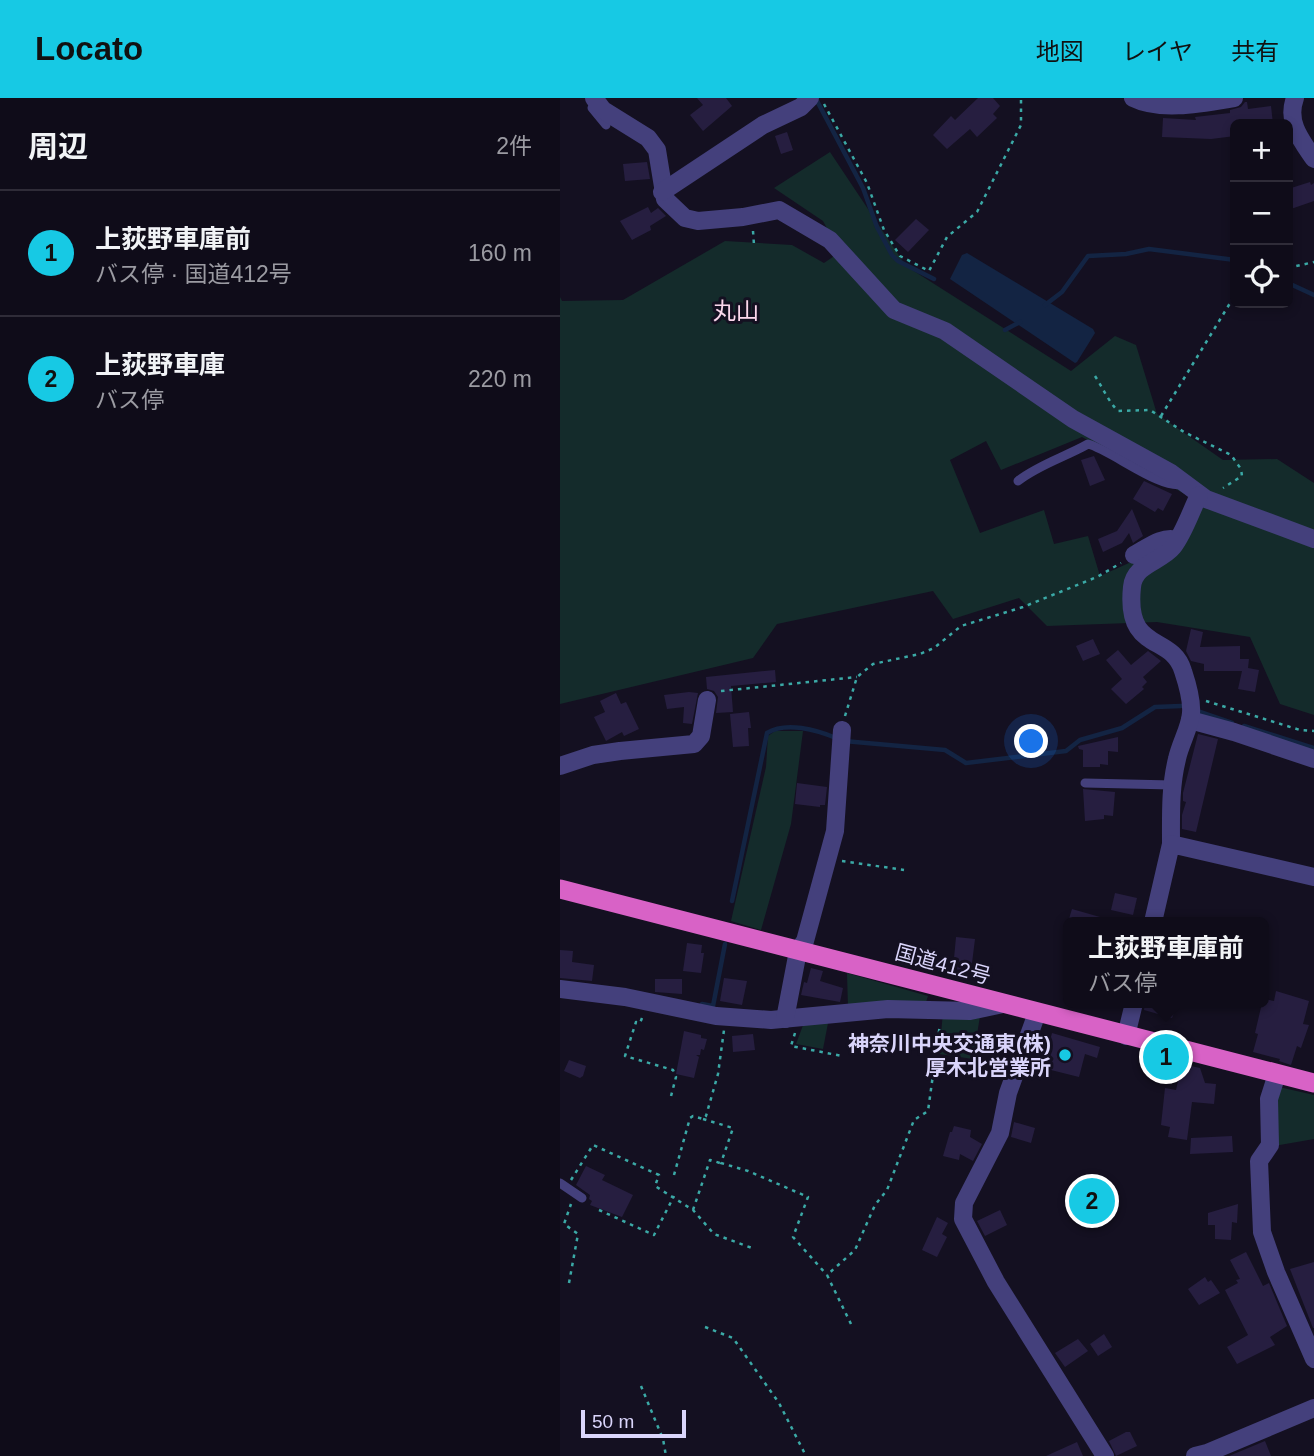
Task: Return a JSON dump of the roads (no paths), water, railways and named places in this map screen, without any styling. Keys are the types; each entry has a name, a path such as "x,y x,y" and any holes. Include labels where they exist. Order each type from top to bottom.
{"highway":[{"name":"国道412号","path":"560,889 1314,1083"}],"street":[{"path":"662,192 763,125 801,107 810,98"},
{"path":"1133,98 1142,102 1186,106 1234,98"},
{"path":"1295,98 1292,106 1296,133 1314,159"},
{"path":"596,100 603,110 648,138 657,150 665,199 683,216 698,221 779,211 830,240 894,310 945,331 1073,419 1171,473 1203,497 1314,539"},
{"path":"1154,917 1171,844 1172,785 1190,711 1183,670 1176,657 1146,639 1138,629 1134,617 1132,586 1137,574 1144,567 1173,547 1203,497"},
{"path":"1135,555 1171,537 1177,540"},
{"path":"560,766 593,755 694,744 701,736 707,699"},
{"path":"1190,711 1234,732 1314,760"},
{"path":"793,1018 798,951 805,941 835,831 841,736"},
{"path":"1171,844 1314,877"},
{"path":"560,989 647,1001 726,1017 771,1020 856,1011 970,1011 1003,1004"},
{"path":"1126,1036 1133,1008"},
{"path":"1037,1013 1008,1093 1000,1133 964,1203 963,1219 996,1282 1105,1456"},
{"path":"1277,1074 1269,1099 1270,1145 1259,1161 1262,1232 1276,1272 1314,1359"},
{"path":"1195,1456 1314,1408"}],"lane":[{"path":"596,100 591,107 606,125"},
{"path":"1018,481 1031,471 1088,444 1162,481 1177,486 1184,484"},
{"path":"1085,783 1172,785"}],"water":[{"path":"967,253 1093,329 1095,333 1077,362 950,279 962,255"}],"waterway":[{"path":"816,99 863,188 877,227 892,255 898,261 934,279"},
{"path":"1045,305 1062,292 1088,256 1126,254 1149,249 1230,259"},
{"path":"1293,285 1314,295"},
{"path":"1005,330 1020,322"},
{"path":"844,741 945,750 966,763 1066,751 1080,740 1122,728 1155,707 1181,706"},
{"path":"1200,712 1232,723"},
{"path":"1244,726 1314,748"},
{"path":"732,901 767,733 792,727 836,738"},
{"path":"702,1004 713,1006 725,944"}],"place":[{"name":"神奈川中央交通東(株) 厚木北営業所","path":"1065,1055"},
{"name":"上荻野車庫前","path":"1166,1057"},
{"name":"上荻野車庫","path":"1092,1201"}],"district":[{"name":"丸山","path":"736,311"}]}
